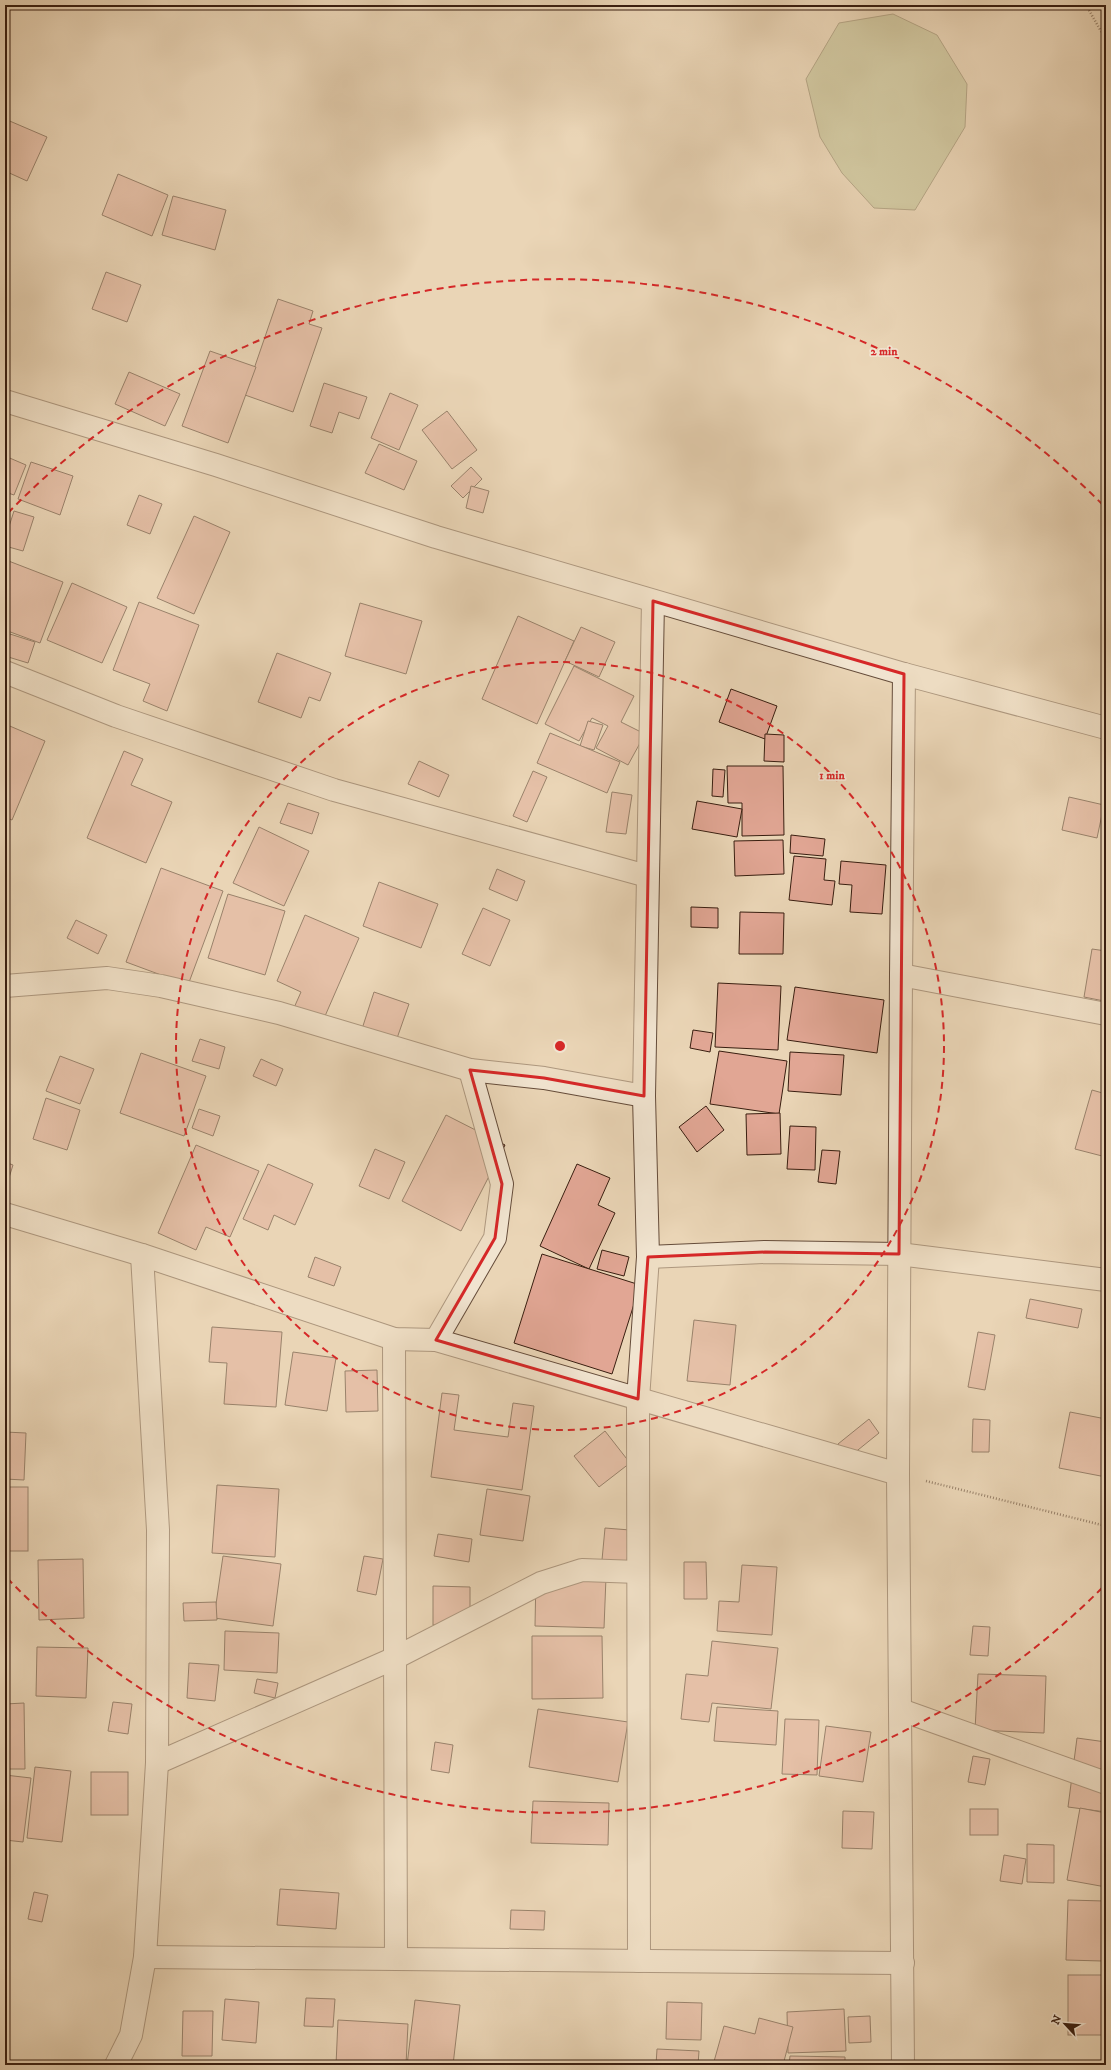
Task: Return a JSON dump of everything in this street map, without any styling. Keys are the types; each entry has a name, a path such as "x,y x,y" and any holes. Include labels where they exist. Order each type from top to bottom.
{"street":[{"path":"5,402 216,465 436,537 904,674 1106,728"},
{"path":"639,1961 638,1399 648,1257 644,1096 653,601"},
{"path":"5,672 116,716 334,790 647,876"},
{"path":"903,2065 904,1963 898,1474 904,674"},
{"path":"901,974 1106,1014"},
{"path":"5,986 106,978 161,986 279,1013 410,1054 470,1070 544,1078 644,1096"},
{"path":"436,1340 495,1238 502,1184 470,1070"},
{"path":"5,1214 142,1255 394,1339 436,1340 898,1474"},
{"path":"648,1257 765,1252 899,1254 1106,1280"},
{"path":"116,2065 131,2035 145,1957 157,1763 158,1530 142,1255"},
{"path":"394,1339 396,1959"},
{"path":"157,1763 395,1658 541,1583 582,1570 638,1572"},
{"path":"901,1710 1106,1783"},
{"path":"145,1957 904,1963"}],"path":[{"path":"1086,5 1106,40"},
{"path":"898,1474 1106,1526"}],"highlighted area":[{"path":"653,601 904,674 899,1254 765,1252 648,1257 638,1399 436,1340 495,1238 502,1184 470,1070 544,1078 644,1096"}],"green space":[{"path":"893,14 937,35 967,84 965,127 915,210 874,208 842,173 820,137 806,79 839,23"}],"building":[{"path":"5,119 47,137 27,181 5,171"},
{"path":"118,174 168,195 152,236 102,215"},
{"path":"173,196 226,210 215,250 162,235"},
{"path":"106,272 141,285 127,322 92,309"},
{"path":"278,299 313,311 309,324 322,328 293,412 245,395"},
{"path":"210,351 256,367 228,443 182,426"},
{"path":"129,372 180,394 165,426 115,404"},
{"path":"324,383 367,397 359,419 339,412 332,433 310,426"},
{"path":"390,393 418,405 399,450 371,438"},
{"path":"447,411 477,450 452,469 422,430"},
{"path":"379,444 417,461 404,490 365,473"},
{"path":"5,456 26,465 14,495 5,492"},
{"path":"31,462 73,476 60,515 18,499"},
{"path":"471,467 482,479 463,498 451,486"},
{"path":"471,486 489,491 483,513 466,508"},
{"path":"139,495 162,504 150,534 127,525"},
{"path":"14,511 34,517 23,551 5,546 5,539"},
{"path":"194,516 230,532 194,614 157,598"},
{"path":"6,560 63,582 40,643 5,630"},
{"path":"72,583 127,607 102,663 47,640"},
{"path":"139,602 199,625 167,711 143,701 150,684 113,670"},
{"path":"360,603 422,621 406,674 345,656"},
{"path":"518,616 574,641 537,724 482,699"},
{"path":"581,627 615,642 599,677 565,661"},
{"path":"10,634 35,642 28,663 5,656"},
{"path":"277,653 331,673 320,701 309,697 301,718 258,702"},
{"path":"574,666 634,696 621,722 645,734 628,765 596,748 608,726 592,718 579,741 545,724"},
{"path":"731,689 777,706 765,739 719,722"},
{"path":"588,721 603,725 594,750 580,746"},
{"path":"5,724 45,741 12,820 5,817"},
{"path":"550,733 620,762 607,793 537,763"},
{"path":"765,734 784,735 784,762 764,761"},
{"path":"124,751 143,759 131,785 172,802 146,863 87,838"},
{"path":"419,761 449,775 439,797 408,784"},
{"path":"727,766 783,766 784,835 742,836 742,803 728,803"},
{"path":"713,769 725,770 723,797 712,796"},
{"path":"533,771 547,777 527,822 513,816"},
{"path":"612,792 632,795 626,834 606,832"},
{"path":"1069,797 1104,805 1097,838 1062,830"},
{"path":"697,801 742,809 737,837 692,829"},
{"path":"288,803 319,813 312,834 280,823"},
{"path":"259,827 309,851 284,906 233,883"},
{"path":"791,835 825,839 823,856 790,853"},
{"path":"783,840 784,874 735,876 734,841"},
{"path":"794,856 826,859 824,880 835,881 832,905 789,900"},
{"path":"841,861 886,865 882,914 850,912 852,885 839,884"},
{"path":"161,868 223,891 188,985 126,962"},
{"path":"497,869 525,881 517,901 489,889"},
{"path":"1106,877 1106,899 1102,898"},
{"path":"379,882 438,904 421,948 363,926"},
{"path":"228,894 285,911 265,975 208,958"},
{"path":"691,907 718,908 718,928 691,927"},
{"path":"483,908 510,920 490,966 462,954"},
{"path":"740,912 784,913 783,954 739,954"},
{"path":"305,915 359,938 322,1023 293,1010 301,992 277,981"},
{"path":"76,920 107,935 98,954 67,938"},
{"path":"1092,949 1106,951 1104,1001 1084,997"},
{"path":"718,983 781,986 778,1050 715,1047"},
{"path":"795,987 884,1000 877,1053 787,1040"},
{"path":"1106,989 1106,1000 1103,1000"},
{"path":"374,992 409,1004 395,1044 361,1032"},
{"path":"693,1030 713,1033 710,1052 690,1048"},
{"path":"200,1039 225,1047 219,1069 192,1061"},
{"path":"719,1051 787,1061 779,1114 710,1104"},
{"path":"790,1052 844,1055 841,1095 788,1091"},
{"path":"141,1053 206,1076 184,1136 120,1113"},
{"path":"60,1056 94,1069 80,1104 46,1091"},
{"path":"261,1059 283,1069 276,1086 253,1076"},
{"path":"1092,1090 1106,1094 1106,1157 1075,1149"},
{"path":"46,1098 80,1110 67,1150 33,1139"},
{"path":"706,1106 724,1130 697,1152 679,1127"},
{"path":"199,1109 220,1116 213,1136 192,1128"},
{"path":"780,1113 781,1154 747,1155 746,1114"},
{"path":"446,1115 505,1145 461,1231 402,1201"},
{"path":"790,1126 816,1127 815,1170 787,1169"},
{"path":"196,1145 259,1171 230,1237 206,1227 196,1250 158,1233"},
{"path":"375,1149 405,1162 389,1199 359,1186"},
{"path":"822,1150 840,1151 836,1184 818,1182"},
{"path":"5,1162 13,1165 7,1184 5,1183"},
{"path":"268,1164 313,1184 295,1225 274,1215 268,1230 243,1219"},
{"path":"577,1164 610,1178 598,1205 615,1213 589,1269 540,1246"},
{"path":"602,1250 629,1257 624,1276 597,1269"},
{"path":"542,1254 640,1285 612,1374 514,1343"},
{"path":"315,1257 341,1267 334,1286 308,1277"},
{"path":"1030,1299 1082,1309 1078,1328 1026,1318"},
{"path":"694,1320 736,1325 730,1385 687,1381"},
{"path":"212,1327 282,1332 276,1407 224,1404 227,1363 209,1362"},
{"path":"978,1332 995,1335 985,1390 968,1387"},
{"path":"293,1352 336,1358 327,1411 285,1405"},
{"path":"377,1370 378,1411 346,1412 345,1371"},
{"path":"442,1393 459,1395 454,1430 508,1437 513,1403 534,1406 522,1490 431,1477"},
{"path":"1070,1412 1106,1419 1106,1477 1059,1468"},
{"path":"869,1419 879,1433 848,1458 838,1444"},
{"path":"973,1419 990,1420 989,1452 972,1452"},
{"path":"605,1431 630,1463 599,1487 574,1456"},
{"path":"5,1432 26,1433 24,1480 5,1479"},
{"path":"217,1485 279,1489 275,1557 212,1553"},
{"path":"5,1487 28,1487 28,1551 5,1551"},
{"path":"487,1489 530,1496 523,1541 480,1535"},
{"path":"605,1528 630,1530 627,1562 602,1560"},
{"path":"438,1534 472,1539 469,1562 434,1556"},
{"path":"223,1556 281,1564 273,1626 214,1618"},
{"path":"364,1556 383,1559 376,1595 357,1591"},
{"path":"83,1559 84,1618 39,1620 38,1560"},
{"path":"684,1562 706,1562 707,1599 684,1599"},
{"path":"742,1565 777,1567 772,1635 717,1631 719,1601 739,1602"},
{"path":"536,1575 606,1577 604,1628 535,1626"},
{"path":"433,1586 470,1587 470,1625 433,1625"},
{"path":"216,1602 217,1620 184,1621 183,1603"},
{"path":"973,1626 990,1627 988,1656 970,1655"},
{"path":"225,1631 279,1633 277,1673 224,1670"},
{"path":"532,1636 602,1636 603,1698 532,1699"},
{"path":"712,1641 778,1648 771,1709 712,1703 709,1722 681,1719 686,1674 708,1676"},
{"path":"37,1647 88,1648 86,1698 36,1696"},
{"path":"189,1663 219,1665 215,1701 187,1698"},
{"path":"978,1674 1046,1676 1044,1733 975,1730"},
{"path":"257,1679 278,1683 275,1698 254,1693"},
{"path":"113,1702 132,1704 128,1734 108,1731"},
{"path":"24,1703 25,1769 5,1769 5,1704"},
{"path":"717,1707 778,1711 776,1745 714,1741"},
{"path":"538,1709 628,1722 618,1782 529,1767"},
{"path":"785,1719 819,1720 817,1775 782,1774"},
{"path":"826,1726 871,1732 863,1782 819,1776"},
{"path":"1077,1738 1106,1742 1106,1812 1068,1807"},
{"path":"435,1742 453,1745 449,1773 431,1770"},
{"path":"973,1756 990,1759 985,1785 968,1782"},
{"path":"35,1767 71,1771 62,1842 27,1838"},
{"path":"91,1772 128,1772 128,1815 91,1815"},
{"path":"5,1775 31,1778 23,1842 5,1840"},
{"path":"533,1801 609,1803 608,1845 531,1843"},
{"path":"1080,1808 1106,1813 1106,1887 1067,1880"},
{"path":"970,1809 998,1809 998,1835 970,1835"},
{"path":"843,1811 874,1812 872,1849 842,1848"},
{"path":"1027,1844 1054,1845 1054,1883 1027,1882"},
{"path":"1004,1855 1026,1859 1022,1884 1000,1881"},
{"path":"280,1889 339,1893 336,1929 277,1925"},
{"path":"34,1892 48,1895 42,1922 28,1919"},
{"path":"1068,1900 1104,1901 1102,1961 1066,1960"},
{"path":"511,1910 545,1911 544,1930 510,1929"},
{"path":"1068,1975 1106,1975 1106,2035 1068,2035"},
{"path":"306,1998 335,1999 333,2027 304,2026"},
{"path":"225,1999 259,2002 256,2043 222,2040"},
{"path":"415,2000 460,2005 453,2065 407,2065"},
{"path":"667,2002 702,2003 701,2040 666,2039"},
{"path":"844,2009 846,2051 788,2053 787,2012"},
{"path":"183,2011 213,2011 212,2056 182,2056"},
{"path":"870,2016 871,2042 849,2043 848,2017"},
{"path":"759,2018 793,2027 783,2065 713,2065 724,2026 755,2034"},
{"path":"338,2020 408,2024 406,2065 336,2065"},
{"path":"657,2049 699,2051 698,2065 656,2065"},
{"path":"790,2056 845,2057 845,2065 789,2065"}]}
